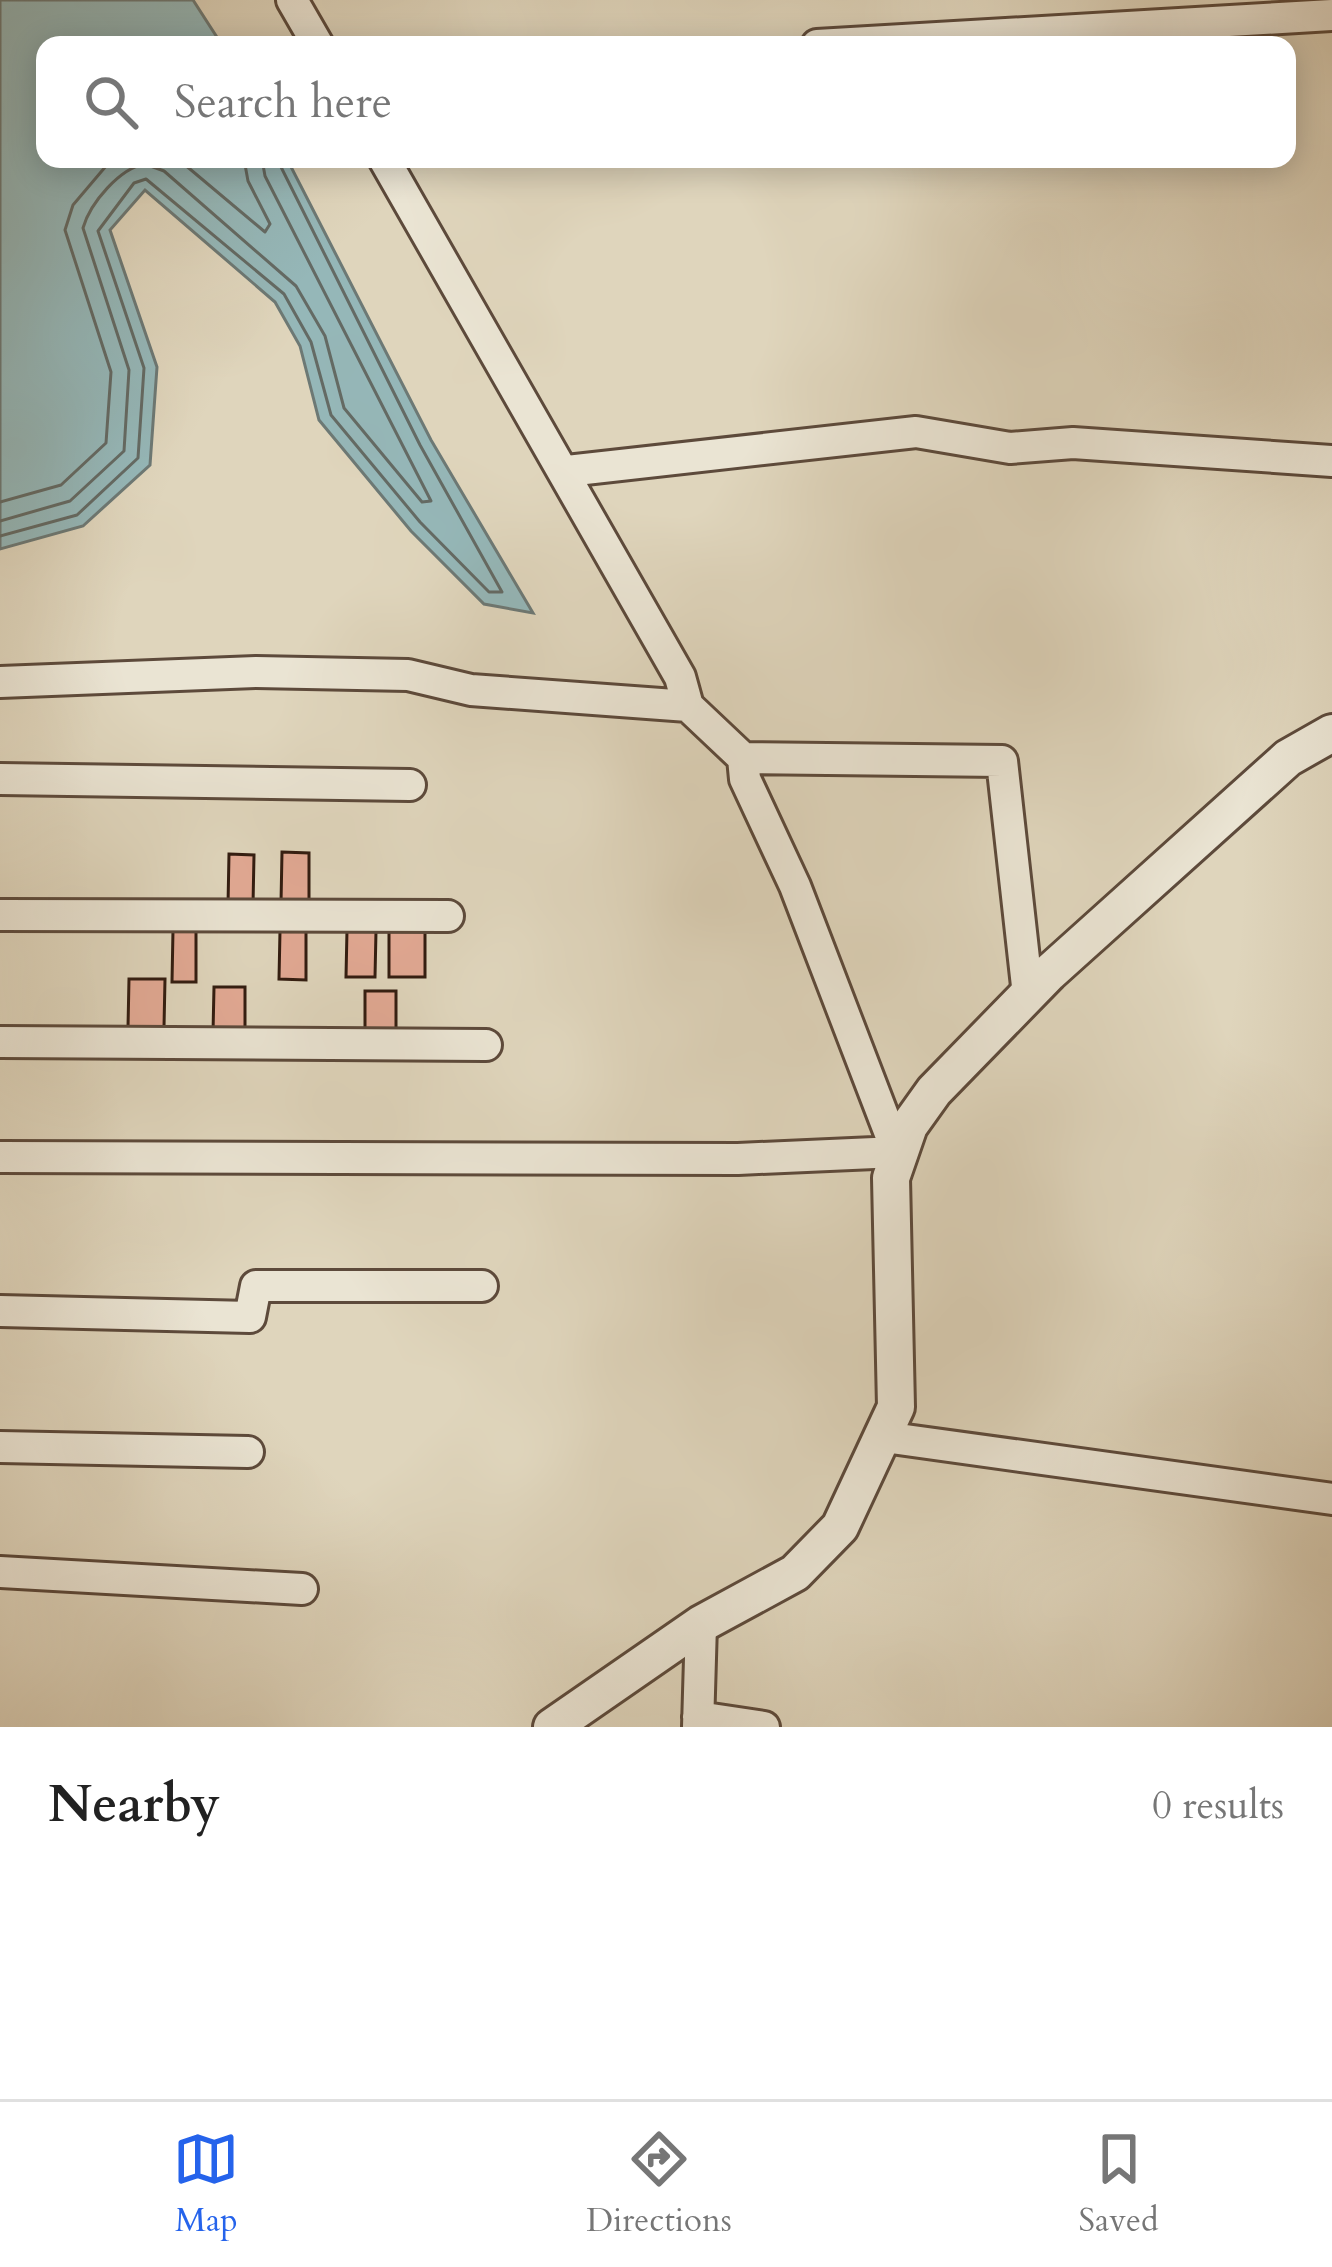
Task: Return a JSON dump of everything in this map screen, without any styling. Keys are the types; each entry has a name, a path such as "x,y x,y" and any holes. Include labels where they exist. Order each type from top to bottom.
{"street":[{"path":"292,0 313,36"},
{"path":"972,36 1332,15"},
{"path":"389,168 567,471 680,677 688,706 742,758 746,779 795,886 898,1152"},
{"path":"567,471 916,432 1010,448 1073,442 1332,461"},
{"path":"0,682 256,672 408,675 471,690 688,706"},
{"path":"552,1727 701,1624 795,1574 840,1527 896,1407 891,1178 898,1152 934,1091 1028,995 1288,758 1332,733"},
{"path":"742,758 1002,760 1028,995"},
{"path":"0,779 410,785"},
{"path":"0,915 448,916"},
{"path":"0,1042 486,1045"},
{"path":"0,1156 738,1159 898,1152"},
{"path":"0,1312 250,1317 256,1286 482,1286"},
{"path":"884,1437 1332,1498"},
{"path":"0,1447 248,1452"},
{"path":"0,1572 302,1589"},
{"path":"701,1624 698,1722 764,1727"}],"water":[{"path":"0,0 193,0 216,36 36,36 36,168 292,168 431,440 533,613 484,604 411,531 319,420 300,346 275,302 145,190 110,230 157,367 150,465 83,526 0,549"}],"building":[{"path":"282,852 309,853 309,904 281,903"},
{"path":"229,854 254,855 253,905 228,905"},
{"path":"389,928 425,928 425,977 389,977"},
{"path":"173,930 196,930 196,982 172,982"},
{"path":"347,930 376,931 375,977 346,977"},
{"path":"280,931 306,931 306,980 279,979"},
{"path":"129,979 165,979 164,1027 128,1027"},
{"path":"214,987 245,987 245,1033 213,1033"},
{"path":"365,991 396,991 396,1035 365,1035"}]}
